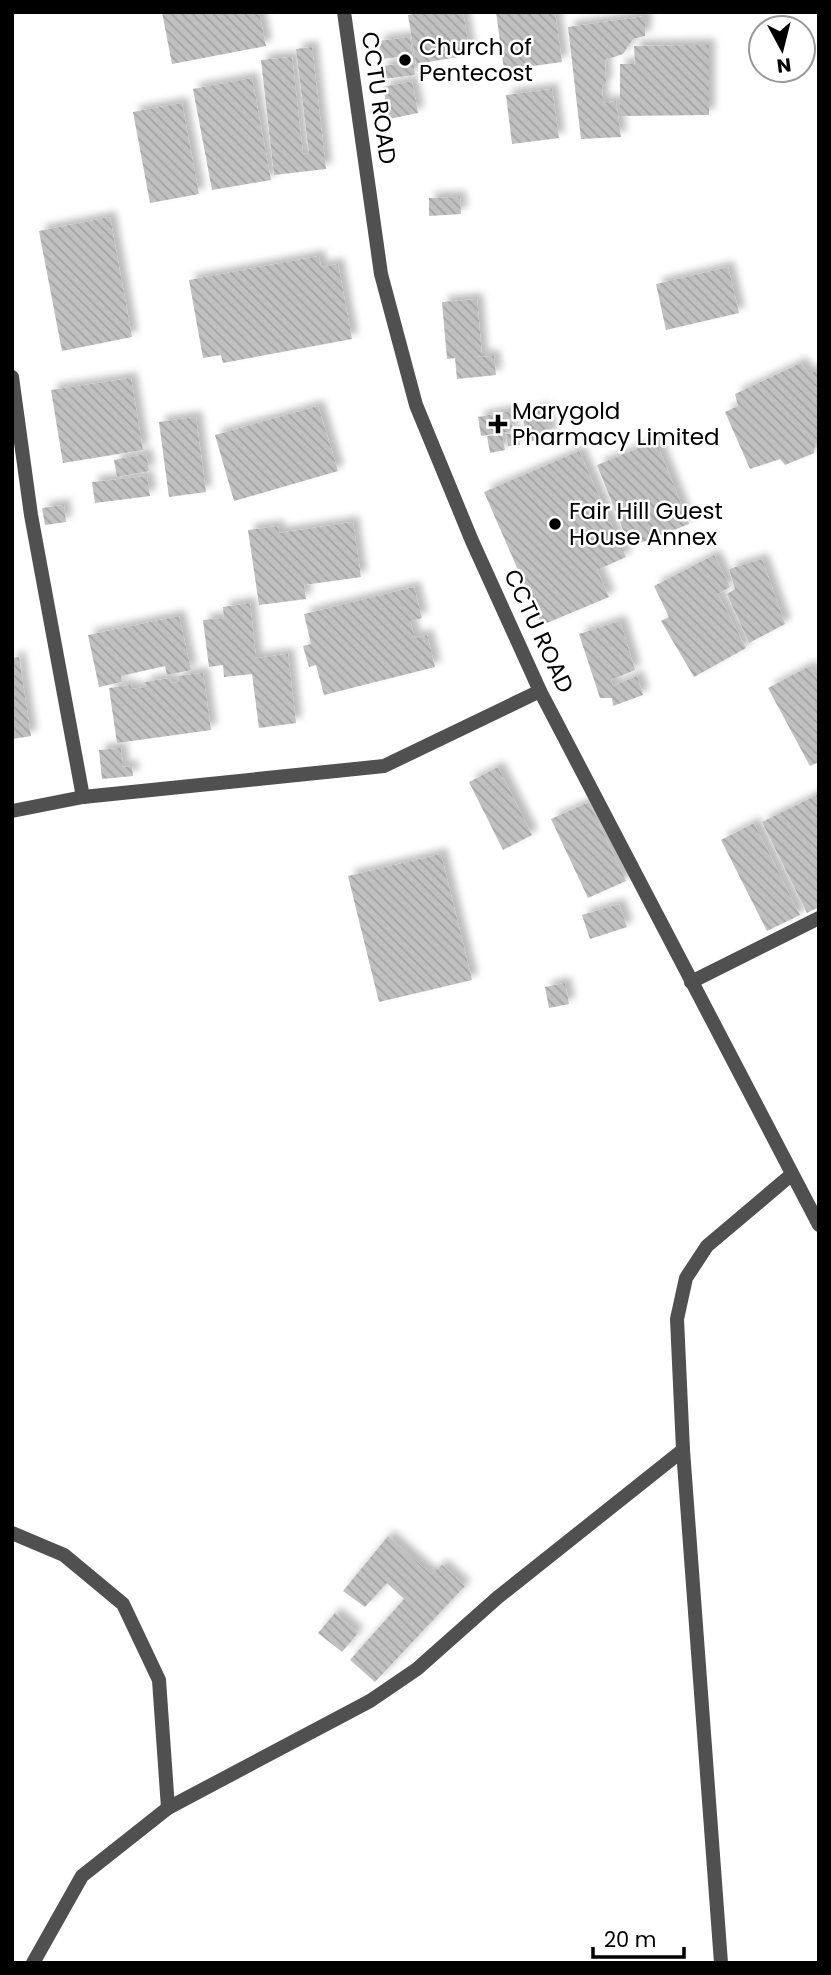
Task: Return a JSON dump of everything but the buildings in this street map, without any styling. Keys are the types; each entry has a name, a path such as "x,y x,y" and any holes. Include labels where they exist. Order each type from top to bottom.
{"street":[{"name":"CCTU ROAD","path":"344,12 381,274 416,405 472,541 540,691 819,1225"},
{"path":"12,377 31,515 83,797"},
{"path":"12,811 83,797 384,766 540,691"},
{"path":"691,982 819,918"},
{"path":"721,1963 683,1450 677,1319 686,1278 707,1246 791,1175"},
{"path":"33,1963 82,1876 169,1808 370,1701 417,1669 497,1598 683,1450"},
{"path":"12,1533 64,1555 123,1604 159,1680 169,1808"}],"place":[{"name":"Church of Pentecost","path":"405,60"},
{"name":"Marygold Pharmacy Limited","path":"498,424"},
{"name":"Fair Hill Guest House Annex","path":"555,524"}]}
